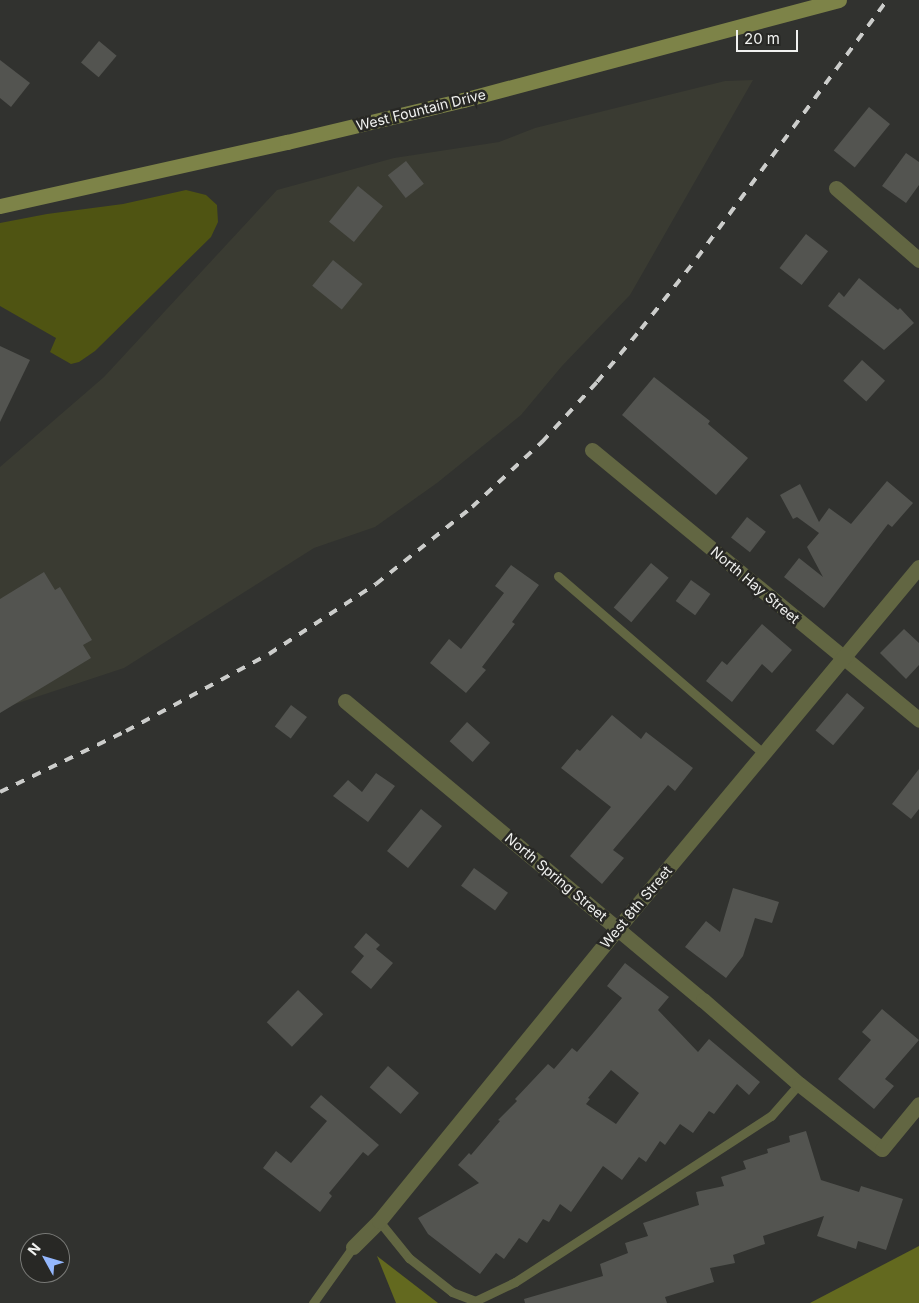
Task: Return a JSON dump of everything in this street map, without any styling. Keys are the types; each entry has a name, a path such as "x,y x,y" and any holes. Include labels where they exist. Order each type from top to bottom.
{"street":[{"name":"West Fountain Drive","path":"0,206 287,142 463,100 839,0"},
{"path":"836,188 919,260"},
{"name":"North Hay Street","path":"592,450 919,720"},
{"name":"West 8th Street","path":"353,1247 379,1221 618,928 919,567"},
{"name":"North Spring Street","path":"345,701 618,928 799,1084 882,1149 919,1104"}],"lane":[{"path":"558,576 764,754"},
{"path":"379,1221 409,1258 452,1292 475,1301 515,1282 771,1116 799,1084"},
{"path":"313,1303 353,1247"}],"shaded area":[{"path":"753,80 630,295 562,366 521,415 437,483 375,527 314,548 124,668 0,709 0,467 104,377 277,190 394,158 499,142 535,128 725,81"}],"green space":[{"path":"186,190 206,195 217,205 218,222 211,237 95,351 79,362 71,364 50,352 56,338 0,306 0,223 47,214 123,204"},
{"path":"919,1246 919,1303 810,1303"},
{"path":"377,1256 438,1303 396,1303"}],"building":[{"path":"99,41 117,56 99,77 81,62"},
{"path":"0,60 30,83 11,107 0,98"},
{"path":"869,107 890,124 855,168 834,151"},
{"path":"906,153 919,162 919,185 906,203 882,186"},
{"path":"406,161 424,184 406,198 388,175"},
{"path":"358,186 383,206 354,242 329,222"},
{"path":"806,234 828,251 802,285 780,268"},
{"path":"333,260 363,284 342,310 312,286"},
{"path":"859,278 898,310 900,308 914,323 884,350 828,306 839,292 844,297"},
{"path":"0,346 30,360 0,422"},
{"path":"862,360 885,381 866,402 843,381"},
{"path":"654,377 710,421 708,424 748,458 716,495 622,415"},
{"path":"887,481 913,503 892,527 888,524 824,608 784,577 799,558 823,577 807,547 819,533 797,517 793,519 780,495 800,484 819,522 829,508 851,524"},
{"path":"747,517 766,532 750,552 731,537"},
{"path":"651,563 669,578 631,622 614,607"},
{"path":"511,565 539,585 512,622 515,624 482,667 486,670 466,693 430,663 449,639 461,649 504,593 495,586"},
{"path":"44,572 55,590 60,587 92,640 83,645 91,658 0,713 0,599"},
{"path":"691,580 710,594 695,615 676,601"},
{"path":"762,624 792,650 772,673 762,664 732,702 706,681 722,661 727,665"},
{"path":"904,629 919,643 919,665 906,679 880,653"},
{"path":"847,693 865,708 833,745 816,731"},
{"path":"291,705 307,717 291,739 275,727"},
{"path":"612,715 641,739 646,732 693,768 675,791 668,785 613,850 624,858 602,884 570,856 611,807 561,768 577,749 580,751"},
{"path":"467,722 490,743 473,762 450,741"},
{"path":"919,769 919,809 911,819 892,804"},
{"path":"376,773 395,786 368,822 333,796 348,780 362,792"},
{"path":"421,809 442,826 408,868 387,851"},
{"path":"474,868 508,893 495,910 461,886"},
{"path":"733,888 779,902 772,923 755,918 743,956 726,978 685,947 706,921 720,932"},
{"path":"366,933 380,945 376,949 393,963 371,989 351,972 364,956 354,947"},
{"path":"625,963 669,997 658,1010 698,1052 709,1039 760,1082 749,1095 737,1084 714,1114 709,1111 693,1133 680,1124 665,1145 660,1141 646,1162 639,1157 622,1180 603,1166 571,1212 560,1204 549,1222 543,1219 527,1243 519,1238 504,1259 496,1253 480,1274 428,1234 418,1218 479,1183 458,1165 469,1153 471,1155 500,1121 498,1120 517,1101 515,1099 548,1064 554,1069 572,1048 577,1052 594,1032 622,998 607,986","holes":["611,1070 639,1093 616,1124 586,1104 590,1099 588,1098"]},
{"path":"298,990 323,1014 292,1047 267,1022"},
{"path":"882,1009 919,1040 885,1079 894,1086 874,1109 838,1079 871,1040 862,1032"},
{"path":"388,1066 419,1093 401,1114 370,1087"},
{"path":"321,1095 379,1145 368,1156 363,1152 329,1193 332,1196 320,1212 263,1168 276,1151 291,1163 327,1121 310,1107"},
{"path":"806,1131 821,1180 859,1192 861,1186 903,1199 886,1250 858,1241 856,1249 817,1236 824,1216 763,1236 765,1244 733,1255 735,1263 710,1268 714,1282 665,1297 667,1303 525,1303 524,1299 603,1276 600,1264 628,1253 625,1243 648,1236 643,1223 699,1205 696,1192 724,1186 721,1177 746,1169 743,1161 768,1153 767,1149 790,1142 789,1136"}],"railway":[{"path":"0,792 126,731 269,654 376,584 472,507 542,442 597,382 641,329 697,258 887,0"}]}
